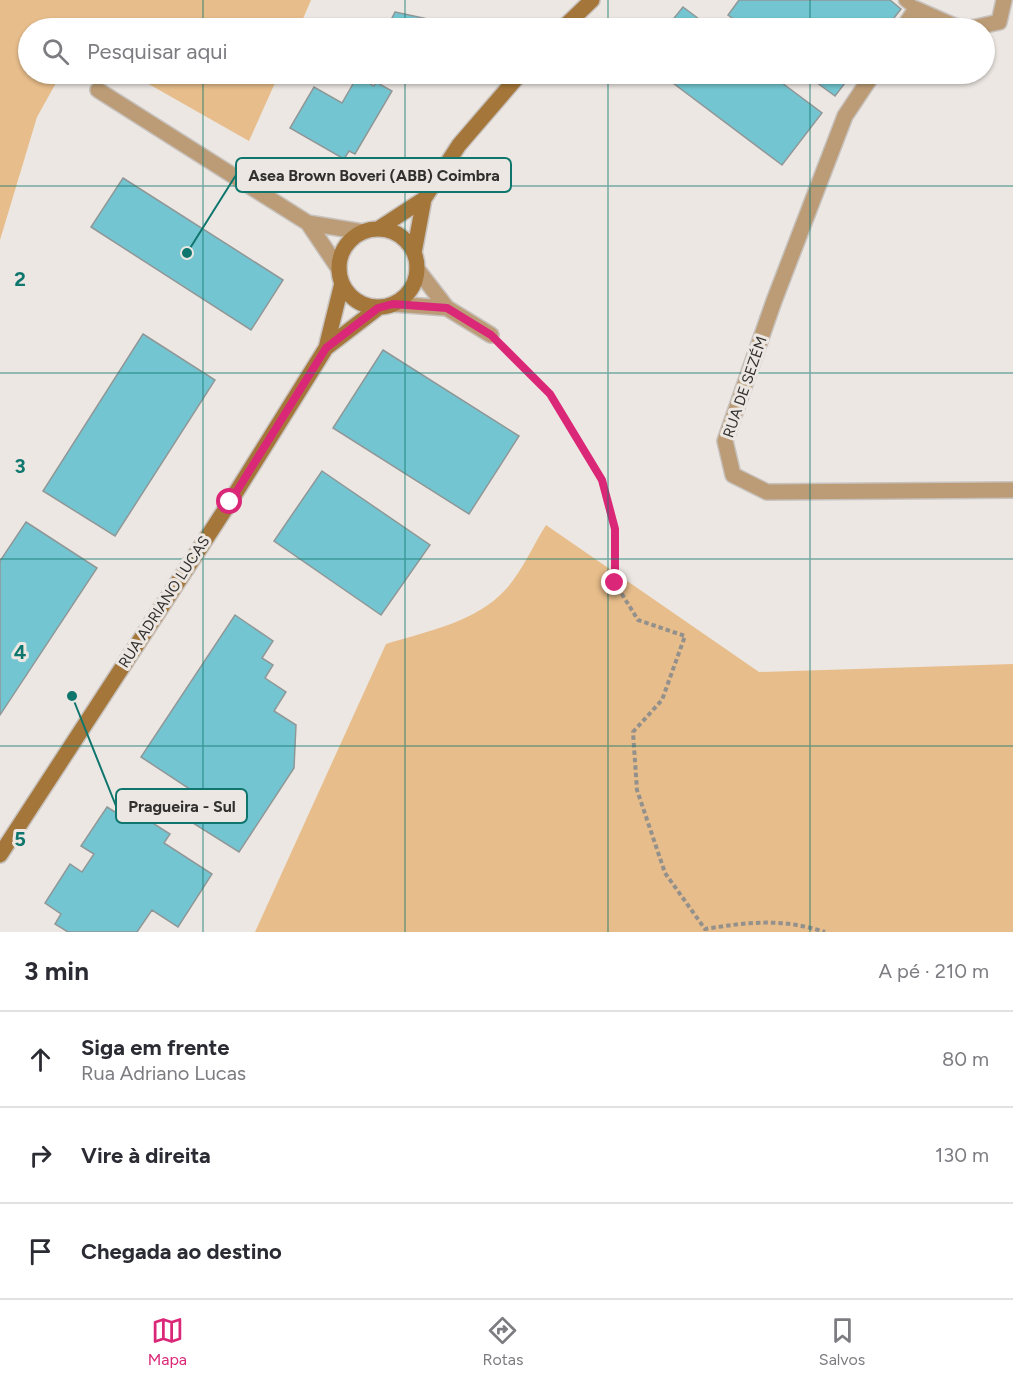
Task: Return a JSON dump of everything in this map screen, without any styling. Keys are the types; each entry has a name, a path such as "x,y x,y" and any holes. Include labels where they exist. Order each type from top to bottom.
{"street":[{"path":"573,18 592,0"},
{"path":"1004,0 1006,23"},
{"path":"911,5 938,18"},
{"path":"340,276 340,257 345,247 423,199 459,145 511,84"},
{"name":"RUA DE SEZÉM","path":"866,84 845,116 774,301 725,441 733,475 767,492 1013,490"},
{"path":"98,90 308,223 370,231 389,231 400,236 408,244 416,261 447,308 491,335"},
{"path":"386,306 403,299 411,290 423,199"},
{"path":"308,223 348,293 356,301 367,306 447,308"},
{"name":"RUA ADRIANO LUCAS","path":"0,855 230,502 326,348 340,276"},
{"name":"RUA ADRIANO LUCAS","path":"326,348 386,306"}],"path":[{"path":"491,335 550,394 602,480 615,529 615,583 638,620 685,636 662,700 633,732 637,790 665,873 705,929 748,922 800,924 825,932"}],"shaded area":[{"path":"0,0 311,0 303,18 18,18 18,84 55,84 37,117 0,240"},
{"path":"149,84 275,84 249,141"},
{"path":"546,525 759,672 1013,664 1013,932 255,932 386,644 451,624 495,600 518,574"}],"building":[{"path":"739,0 890,0 901,9 894,18 732,18 728,15"},
{"path":"683,7 698,18 674,18"},
{"path":"395,12 423,18 392,18"},
{"path":"353,84 374,86 380,84 392,91 355,154 349,151 344,159 290,128 314,87 342,103"},
{"path":"674,84 783,84 822,113 782,165"},
{"path":"819,84 844,84 835,96"},
{"path":"123,178 283,280 251,330 91,227"},
{"path":"143,334 215,380 115,536 43,491"},
{"path":"383,350 519,436 469,514 333,428"},
{"path":"322,471 430,545 381,615 274,541"},
{"path":"26,522 97,568 0,715 0,561"},
{"path":"235,615 273,641 262,658 273,665 265,678 286,692 274,711 296,725 294,768 239,852 193,823 208,801 141,757"},
{"path":"107,807 123,817 129,808 170,834 164,843 212,874 178,927 152,910 137,932 68,932 55,924 61,914 45,903 70,864 82,872 94,854 81,846"}],"place":[{"name":"Asea Brown Boveri (ABB) Coimbra","path":"187,253"},
{"name":"Pragueira - Sul","path":"72,696"}],"route":[{"path":"230,502 326,348 378,308 393,304 447,308 491,335 550,394 602,480 615,529 615,583"}]}
